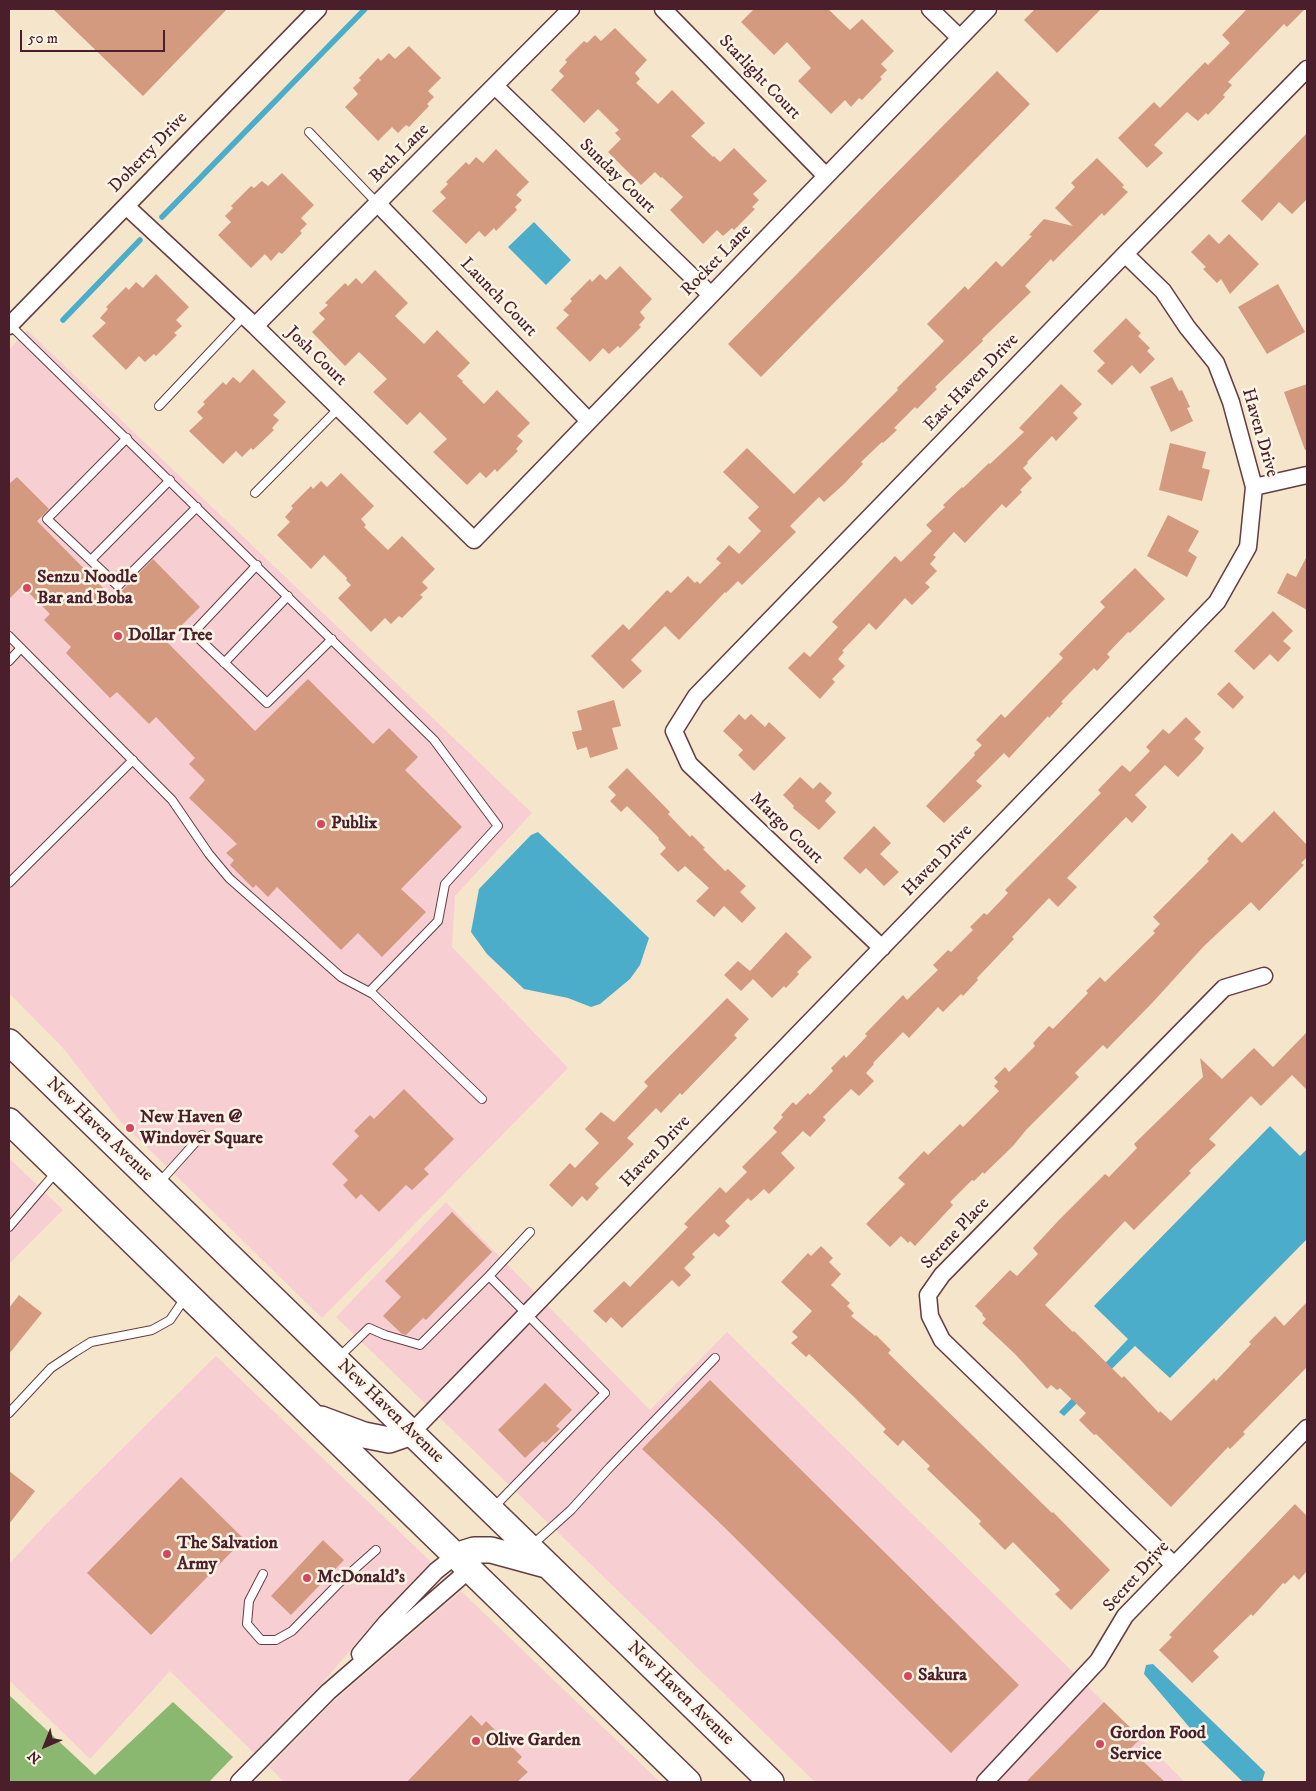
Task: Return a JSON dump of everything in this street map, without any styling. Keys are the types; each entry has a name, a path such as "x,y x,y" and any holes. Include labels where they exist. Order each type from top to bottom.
{"main road":[{"name":"New Haven Avenue","path":"9,1042 771,1782"},
{"path":"9,1121 688,1782"},
{"path":"312,1415 364,1435 389,1440 412,1432"},
{"path":"462,1563 474,1550 491,1550 548,1566"}],"street":[{"name":"Doherty Drive","path":"9,325 318,9"},
{"name":"Beth Lane","path":"250,321 378,204 571,9"},
{"name":"Starlight Court","path":"663,9 826,176"},
{"path":"930,9 960,38"},
{"name":"Rocket Lane","path":"474,540 988,9"},
{"name":"East Haven Drive","path":"674,731 696,696 1307,69"},
{"name":"Sunday Court","path":"495,86 711,295"},
{"name":"Launch Court","path":"378,204 589,420"},
{"name":"Josh Court","path":"126,206 250,321 474,540"},
{"name":"Haven Drive","path":"412,1432 1217,602 1248,547 1254,487 1231,402 1216,363 1187,327 1163,292 1125,254"},
{"path":"1254,487 1307,474"},
{"name":"Margo Court","path":"674,731 690,764 882,948"},
{"name":"Serene Place","path":"1174,1565 942,1340 930,1316 928,1295 942,1275 1224,988 1264,976"},
{"name":"Secret Drive","path":"985,1782 1098,1661 1125,1616 1307,1428"},
{"path":"239,1782 328,1692 386,1623 436,1571 462,1563"}],"lane":[{"path":"308,132 378,204"},
{"path":"159,406 250,321"},
{"path":"9,325 198,507 434,740 498,826 445,884 438,921 368,992"},
{"path":"255,492 339,408"},
{"path":"127,438 47,519 118,586 198,507"},
{"path":"91,560 170,480"},
{"path":"257,565 193,633 267,703 332,638"},
{"path":"224,663 288,596"},
{"path":"9,636 172,800 209,854 229,878 341,977 373,994 482,1099"},
{"path":"9,660 21,648"},
{"path":"9,884 133,760"},
{"path":"157,1186 202,1135"},
{"path":"9,1227 58,1169"},
{"path":"336,1360 369,1328 385,1335 420,1345 530,1232"},
{"path":"489,1276 605,1393 491,1510"},
{"path":"9,1413 51,1368 75,1352 92,1342 152,1330 170,1320 188,1295"},
{"path":"530,1547 571,1510 715,1358"},
{"path":"263,1574 249,1601 247,1624 262,1640 276,1640 292,1631 339,1583 376,1550"}],"shaded area":[{"path":"27,330 532,813 455,896 452,947 568,1068 322,1318 120,1121 63,1048 9,993 9,350"},
{"path":"9,1158 63,1210 9,1264"},
{"path":"446,1202 650,1410 727,1332 1185,1782 815,1782 336,1317"},
{"path":"216,1356 431,1562 378,1617 321,1685 254,1753 170,1671 90,1759 9,1680 9,1564 50,1520"},
{"path":"461,1591 660,1782 284,1782 269,1767 335,1700"}],"green space":[{"path":"9,1695 95,1775 173,1702 233,1757 209,1782 9,1782"}],"water":[{"path":"534,222 571,260 546,285 508,247"},
{"path":"538,832 649,938 640,965 630,979 600,1004 591,1007 568,998 524,989 487,954 471,932 479,889 531,835"},
{"path":"1270,1126 1300,1156 1307,1149 1307,1239 1170,1378 1135,1346 1064,1416 1059,1412 1128,1339 1094,1306"},
{"path":"1153,1664 1265,1772 1262,1782 1243,1782 1202,1742 1144,1674 1146,1665"}],"building":[{"path":"53,9 227,9 143,96"},
{"path":"754,9 828,9 850,30 862,19 894,51 881,64 887,70 880,77 882,79 862,100 859,98 851,107 845,100 831,114 798,81 811,68 787,42 774,55 741,22"},
{"path":"1035,9 1101,9 1057,53 1024,20"},
{"path":"1247,9 1305,9 1287,27 1284,24 1228,82 1232,85 1223,95 1225,97 1208,115 1206,113 1198,121 1187,112 1154,145 1163,153 1147,168 1118,138 1154,102 1160,108 1205,62 1208,65 1230,43 1222,35"},
{"path":"615,28 647,60 635,73 640,79 636,83 658,104 672,90 705,123 691,136 720,162 734,148 767,181 753,194 759,200 752,207 755,209 734,230 732,228 723,236 717,230 703,244 670,210 683,197 655,172 641,185 608,152 621,139 615,133 619,130 598,109 584,123 551,90 564,76 559,71 567,62 565,60 584,41 587,43 595,35 601,41"},
{"path":"409,46 441,78 428,91 434,97 427,104 429,106 409,127 406,125 398,133 392,127 378,141 345,107 358,94 353,88 361,80 359,78 378,58 381,61 389,53 395,59"},
{"path":"997,71 1030,104 761,377 728,344"},
{"path":"1307,133 1307,199 1292,214 1279,202 1262,221 1241,201"},
{"path":"496,149 529,182 516,195 522,200 515,207 517,210 496,231 494,228 485,237 479,231 466,244 432,211 446,198 440,192 448,184 446,182 466,162 469,165 476,157 483,163"},
{"path":"1097,158 1124,185 1122,187 1128,192 1104,216 1102,213 1053,262 1051,259 1025,286 1031,292 935,387 937,389 917,409 915,407 894,428 897,430 861,462 863,464 844,484 824,502 819,497 790,526 796,532 742,585 738,581 725,592 679,640 665,626 631,660 642,671 623,689 591,656 623,624 629,630 667,590 671,593 688,576 695,583 697,581 700,584 721,563 716,559 729,545 739,554 761,531 748,518 759,507 723,472 747,448 794,494 944,341 927,324 965,286 968,290 996,261 1002,267 1032,236 1029,235 1044,219 1073,226 1055,208 1075,187 1071,183"},
{"path":"282,173 314,205 301,218 307,224 300,231 302,233 282,254 279,252 271,261 265,254 251,268 218,235 231,222 225,216 233,208 231,206 251,186 254,188 262,181 268,186"},
{"path":"1209,234 1219,244 1229,234 1259,264 1230,294 1221,279 1217,283 1203,269 1206,267 1191,252"},
{"path":"620,266 652,299 640,312 645,318 639,325 641,327 620,348 618,346 609,354 603,348 590,362 556,328 569,315 563,310 572,301 570,299 590,279 592,282 600,274 606,280"},
{"path":"375,270 408,303 395,316 401,322 424,344 437,330 470,363 457,376 484,404 497,390 530,423 517,436 523,441 516,449 518,451 497,472 495,469 486,478 480,472 467,485 433,452 447,439 420,412 407,425 373,392 387,379 359,352 345,366 312,332 325,319 319,313 328,305 325,303 345,283 348,286 356,278 362,284"},
{"path":"156,274 189,307 176,320 182,326 174,333 177,335 156,356 154,354 145,362 139,356 126,370 92,336 106,323 100,318 108,309 106,307 126,287 129,290 136,282 143,288"},
{"path":"1278,284 1305,332 1267,354 1238,307"},
{"path":"1126,318 1141,333 1138,336 1150,348 1147,351 1155,359 1140,374 1132,365 1112,385 1097,371 1105,363 1093,351"},
{"path":"253,369 286,402 273,415 279,420 272,428 274,430 253,450 251,448 242,457 236,451 223,464 189,431 203,418 197,412 205,404 203,402 223,382 226,385 233,377 240,383"},
{"path":"1172,377 1179,391 1182,390 1190,407 1187,408 1193,421 1171,432 1150,387"},
{"path":"1061,384 1082,404 1073,413 1078,418 1056,441 1052,436 1027,462 1023,468 1032,478 1020,490 1022,492 1006,508 1002,504 965,543 954,532 933,555 936,557 930,564 937,571 925,583 930,587 912,605 905,598 876,630 869,623 842,651 844,652 838,659 845,666 832,679 835,682 820,699 788,668 804,652 810,657 838,627 832,622 895,556 901,562 932,531 926,525 945,507 943,505 1024,432 1019,428"},
{"path":"1307,384 1307,450 1305,450 1284,392"},
{"path":"1170,443 1206,452 1202,468 1210,470 1202,501 1159,490"},
{"path":"341,473 374,506 361,519 366,525 364,527 388,550 402,536 435,569 422,582 428,588 420,595 423,597 402,618 399,616 391,624 385,618 371,632 338,598 351,585 346,580 347,578 324,555 311,569 277,535 290,522 285,517 293,508 291,506 311,486 313,489 321,481 327,487"},
{"path":"17,477 49,509 37,521 114,599 153,559 200,607 166,641 255,731 308,679 373,744 389,728 418,757 405,770 462,827 401,889 426,912 382,957 358,933 341,950 277,887 268,897 256,885 253,888 230,865 234,860 226,853 237,844 189,798 205,780 189,764 195,758 156,717 149,724 117,692 110,698 66,653 71,647 44,620 50,614 22,586 9,599 9,484"},
{"path":"1168,515 1199,531 1188,551 1197,557 1187,577 1147,556"},
{"path":"1307,556 1307,610 1277,593 1287,573 1296,577"},
{"path":"1135,568 1165,599 1130,633 1128,632 1107,654 1110,657 1097,671 1094,668 1061,702 1063,703 1049,718 1048,716 1009,758 1004,753 976,781 982,786 944,823 926,806 975,755 974,753 982,745 976,740 1001,714 1005,718 1063,658 1059,654 1105,607 1100,602"},
{"path":"1273,611 1293,631 1283,641 1291,648 1278,662 1270,654 1254,670 1234,651"},
{"path":"1229,682 1244,697 1233,709 1217,694"},
{"path":"614,700 621,726 612,728 618,749 590,758 587,747 577,750 572,732 582,730 577,711"},
{"path":"739,714 745,720 751,714 765,727 769,722 786,738 754,771 738,755 743,750 723,731"},
{"path":"1186,717 1201,732 1194,739 1204,748 1201,753 1178,777 1165,765 1135,795 1147,807 1132,823 1126,817 1067,878 1077,887 1058,907 1049,898 1012,937 1014,939 977,978 978,980 963,996 961,994 943,1012 938,1007 909,1038 903,1032 873,1063 866,1073 874,1081 859,1096 851,1089 823,1117 826,1120 810,1137 803,1131 781,1153 795,1168 769,1194 764,1189 751,1201 748,1198 725,1221 730,1226 719,1237 714,1233 692,1254 695,1257 684,1268 691,1275 679,1287 672,1280 622,1328 611,1317 606,1323 593,1311 624,1281 630,1287 688,1227 684,1224 720,1187 726,1193 747,1172 742,1167 777,1132 773,1128 783,1117 781,1115 793,1102 796,1105 808,1093 810,1095 833,1071 831,1068 844,1055 846,1058 867,1036 865,1034 903,995 907,1000 938,970 933,965 948,950 951,952 973,930 970,927 984,913 987,915 1008,893 1005,890 1101,793 1098,790 1122,765 1130,772 1150,751 1146,747 1163,729 1169,734"},
{"path":"627,768 670,812 668,814 690,837 692,835 725,871 728,869 746,886 740,892 756,908 742,923 724,906 714,917 696,901 709,888 685,866 678,872 660,854 666,848 659,838 627,806 621,812 610,801 616,795 608,787"},
{"path":"800,777 813,789 820,782 832,793 825,801 836,812 819,830 793,808 794,806 783,795"},
{"path":"1274,811 1307,845 1307,857 1301,863 1304,865 1259,911 1251,902 1203,947 1107,1049 1103,1045 1075,1073 1079,1077 1026,1130 1013,1146 984,1174 983,1172 974,1181 972,1180 950,1202 953,1205 915,1246 910,1241 908,1243 901,1236 890,1247 866,1224 905,1184 898,1178 924,1151 928,1155 960,1124 963,1127 999,1091 994,1086 998,1082 994,1078 1005,1067 1009,1072 1035,1046 1033,1043 1049,1026 1053,1029 1088,993 1086,991 1100,977 1105,982 1155,933 1153,931 1160,924 1153,917 1209,861 1207,859 1232,833 1242,843"},
{"path":"874,826 891,843 880,854 899,872 884,886 866,868 860,874 843,858"},
{"path":"786,932 812,957 797,972 799,974 786,988 784,986 772,998 753,979 741,991 724,975 738,961 750,971"},
{"path":"727,998 749,1019 734,1035 737,1038 682,1095 680,1093 661,1113 656,1108 627,1138 634,1144 595,1184 599,1188 587,1201 582,1196 572,1207 549,1185 570,1163 575,1168 599,1143 585,1129 601,1112 614,1122 648,1086 644,1082"},
{"path":"1307,1032 1307,1090 1292,1075 1261,1106 1251,1096 1209,1139 1216,1145 1189,1171 1191,1173 1134,1230 1125,1221 1045,1305 1122,1378 1124,1376 1159,1413 1160,1411 1171,1421 1214,1378 1216,1381 1251,1344 1249,1342 1275,1316 1284,1326 1307,1302 1307,1367 1243,1432 1245,1434 1230,1449 1228,1447 1171,1507 1096,1434 1094,1435 1079,1420 1086,1413 1060,1388 1057,1390 1051,1385 1047,1389 1015,1354 982,1323 986,1319 975,1306 1010,1270 1017,1276 1038,1254 1033,1248 1059,1220 1105,1174 1109,1177 1137,1148 1134,1144 1203,1077 1200,1058 1222,1079 1254,1048 1273,1067"},
{"path":"404,1089 454,1139 424,1169 429,1174 412,1190 406,1185 379,1212 361,1194 356,1199 343,1185 348,1180 332,1164 359,1136 354,1131 370,1115 374,1119"},
{"path":"452,1212 492,1252 426,1320 423,1318 406,1335 402,1334 383,1316 401,1297 385,1281"},
{"path":"821,1246 833,1258 829,1262 841,1274 831,1285 850,1303 847,1306 854,1313 851,1316 876,1335 891,1350 888,1353 1053,1512 1110,1570 1071,1610 1055,1594 1060,1590 1013,1542 1005,1550 979,1524 981,1521 927,1469 930,1466 903,1440 898,1446 883,1432 886,1429 854,1397 809,1354 806,1357 791,1343 798,1337 792,1332 812,1311 781,1282 808,1253 811,1256"},
{"path":"19,1295 42,1313 9,1354 9,1308"},
{"path":"710,1380 1019,1685 951,1753 723,1526 642,1449"},
{"path":"545,1383 572,1410 556,1426 560,1429 545,1443 543,1441 525,1458 498,1430"},
{"path":"9,1471 35,1491 9,1524"},
{"path":"181,1477 244,1539 151,1635 87,1573"},
{"path":"1295,1504 1307,1516 1307,1571 1299,1580 1294,1575 1285,1584 1283,1583 1253,1616 1251,1614 1213,1651 1219,1657 1192,1683 1159,1650 1172,1637 1169,1635"},
{"name":"McDonald's","path":"323,1540 344,1560 291,1615 271,1596"},
{"name":"Gordon Food Service","path":"1104,1702 1141,1738 1130,1749 1165,1782 1026,1782"},
{"name":"Olive Garden","path":"471,1715 482,1726 486,1721 522,1757 517,1762 528,1772 517,1782 407,1782"}],"waterway":[{"path":"162,217 365,9"},
{"path":"63,320 140,240"}],"place":[{"name":"Senzu Noodle Bar and Boba","path":"27,588"},
{"name":"Dollar Tree","path":"118,636"},
{"name":"Publix","path":"321,824"},
{"name":"New Haven @ Windover Square","path":"130,1128"},
{"name":"The Salvation Army","path":"167,1554"},
{"name":"McDonald's","path":"307,1578"},
{"name":"Sakura","path":"908,1676"},
{"name":"Olive Garden","path":"476,1741"},
{"name":"Gordon Food Service","path":"1100,1744"}]}
